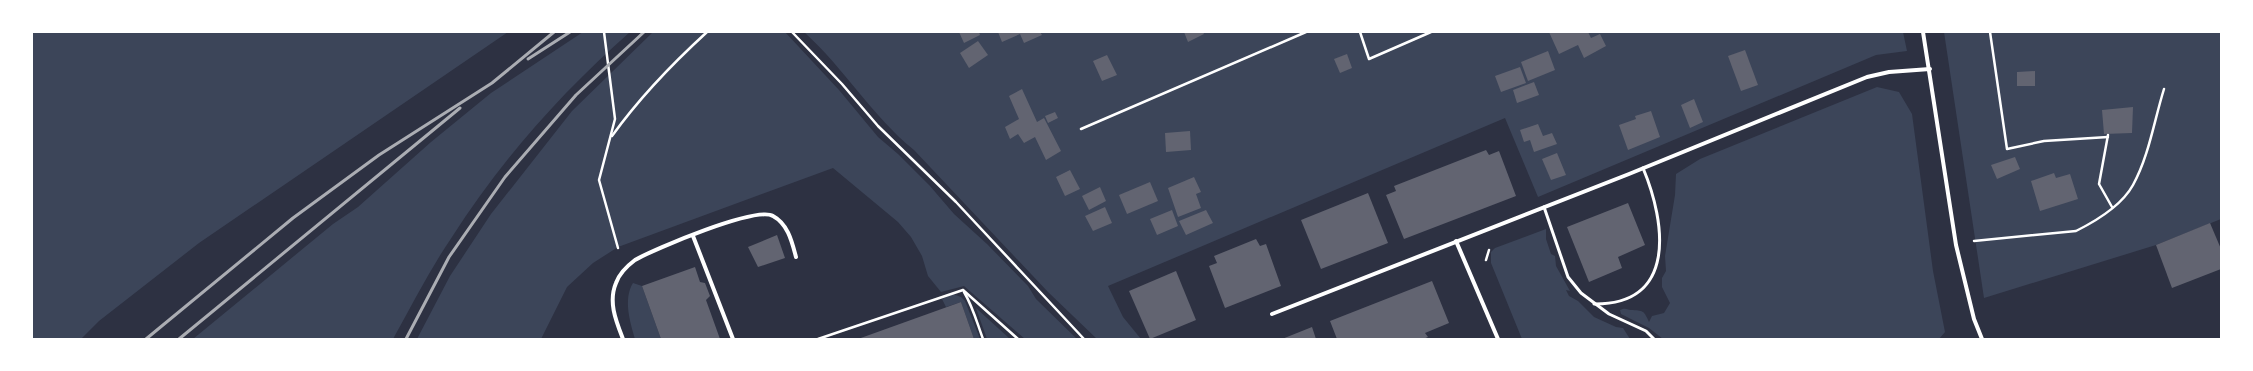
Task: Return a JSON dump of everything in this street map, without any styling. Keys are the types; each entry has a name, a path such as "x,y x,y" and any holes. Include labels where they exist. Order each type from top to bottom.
{"street":[{"path":"1924,32 1956,245 1974,319 1982,339"},
{"path":"1272,314 1643,168 1867,77 1889,72 1930,69"},
{"path":"622,339 611,299 616,283 623,270 635,261 649,254 750,214 762,213 772,215 788,232 796,257"},
{"path":"693,236 733,339"},
{"path":"1456,241 1498,339"}],"lane":[{"path":"1594,304 1611,304 1630,298 1646,286 1658,260 1661,242 1659,214 1653,192 1643,168"},
{"path":"1544,207 1568,277 1594,304 1609,314 1646,332 1654,339"}],"path":[{"path":"604,32 615,119 599,180 623,270"},
{"path":"610,138 628,113 663,73 707,32"},
{"path":"792,32 842,84 878,126 956,202 1084,339"},
{"path":"1081,129 1306,32"},
{"path":"1360,32 1369,59 1431,32"},
{"path":"1990,32 2007,149 2044,141 2108,136 2099,184 2112,207"},
{"path":"1956,245 1986,239 2076,231 2090,224 2112,207 2132,186 2142,166 2164,89"},
{"path":"818,339 963,290"},
{"path":"963,290 973,307 974,317 983,339"},
{"path":"963,290 1018,339"}],"shaded area":[{"path":"32,32 508,32 199,243 99,321 81,339 32,339"},
{"path":"583,32 630,32 557,103 512,154 491,181 444,249 421,287 393,339 193,339 333,224 358,207 431,142 491,93"},
{"path":"653,32 785,32 839,90 878,137 898,154 930,186 954,214 987,244 1028,286 1036,299 1077,339 1025,339 964,286 941,292 928,276 922,256 911,237 898,222 833,168 618,247 593,263 567,287 541,339 417,339 450,276 491,214 572,111"},
{"path":"804,32 1903,32 1907,51 1876,55 1538,197 1505,118 1108,286 1123,317 1141,339 1097,339 1048,292 914,150 899,137 832,61"},
{"path":"1944,32 2221,32 2221,219 2156,245 1984,298"},
{"path":"1877,87 1899,92 1912,114 1933,271 1945,332 1939,339 1663,339 1649,328 1621,314 1620,310 1624,309 1642,311 1649,322 1652,316 1664,313 1670,303 1662,287 1662,278 1666,271 1665,256 1675,195 1676,174 1700,159"},
{"path":"1546,229 1546,239 1551,254 1555,256 1556,266 1570,291 1566,290 1569,296 1578,301 1594,317 1616,327 1623,328 1630,339 1522,339 1491,263 1491,252 1495,248"},
{"path":"633,283 642,286 661,339 635,339 628,311 628,296"},
{"path":"953,294 961,297 965,301 980,339 974,339 961,302 946,307 942,299"},
{"path":"976,308 1010,339 987,339"}],"building":[{"path":"959,32 979,32 980,35 964,43"},
{"path":"998,32 1040,32 1042,35 1024,43 1020,34 1002,42"},
{"path":"1184,32 1203,32 1204,34 1188,42"},
{"path":"1549,32 1588,32 1591,38 1600,34 1606,46 1584,58 1578,45 1559,54"},
{"path":"978,41 988,55 969,68 960,53"},
{"path":"1745,50 1758,85 1741,91 1728,56"},
{"path":"1548,51 1555,70 1528,81 1521,62"},
{"path":"1347,54 1352,68 1340,73 1334,59"},
{"path":"1107,55 1117,75 1102,81 1093,61"},
{"path":"1520,67 1526,83 1501,92 1495,76"},
{"path":"2035,71 2035,86 2017,86 2017,72"},
{"path":"1534,82 1539,95 1517,103 1513,90"},
{"path":"1022,89 1037,122 1044,118 1061,151 1046,160 1035,137 1024,143 1018,134 1010,139 1005,127 1019,119 1009,96"},
{"path":"1694,99 1703,122 1690,128 1681,105"},
{"path":"2133,107 2132,133 2104,134 2102,110"},
{"path":"1651,111 1660,137 1628,150 1619,125 1636,119 1635,116"},
{"path":"1055,112 1058,118 1048,123 1045,116"},
{"path":"1538,124 1543,136 1552,133 1557,144 1534,152 1530,140 1524,142 1520,130"},
{"path":"1190,131 1191,150 1166,152 1165,133"},
{"path":"1486,150 1489,155 1499,151 1516,196 1404,239 1386,195 1396,191 1394,186"},
{"path":"1557,153 1566,175 1551,180 1542,159"},
{"path":"2015,157 2020,169 1997,179 1991,165"},
{"path":"1070,170 1080,189 1065,196 1056,177"},
{"path":"2054,173 2056,178 2070,174 2078,199 2040,211 2031,181"},
{"path":"1194,177 1201,192 1196,194 1201,208 1178,217 1168,188"},
{"path":"1150,182 1158,201 1127,214 1119,195"},
{"path":"1100,187 1106,201 1089,210 1082,196"},
{"path":"1368,193 1388,243 1321,269 1301,220"},
{"path":"1628,203 1645,245 1618,257 1622,268 1589,282 1567,227"},
{"path":"1105,207 1112,223 1093,231 1085,216"},
{"path":"1172,210 1178,226 1157,235 1150,219"},
{"path":"1206,210 1213,223 1186,235 1179,221"},
{"path":"2210,223 2221,249 2221,269 2172,288 2156,245"},
{"path":"777,235 785,258 758,267 748,247"},
{"path":"1256,239 1260,246 1266,244 1281,286 1225,308 1209,266 1217,263 1214,256"},
{"path":"695,267 700,282 705,283 710,296 706,300 720,339 661,339 642,286"},
{"path":"1176,271 1196,320 1150,339 1129,291"},
{"path":"1432,281 1449,323 1425,333 1428,337 1423,339 1337,339 1330,321"},
{"path":"961,302 974,339 858,339"},
{"path":"1312,327 1316,339 1282,339"}],"railway":[{"path":"146,339 293,218 379,155 492,83 554,32"},
{"path":"528,59 570,32"},
{"path":"406,339 449,257 505,177 576,95 644,32"},
{"path":"179,339 460,108"}]}
